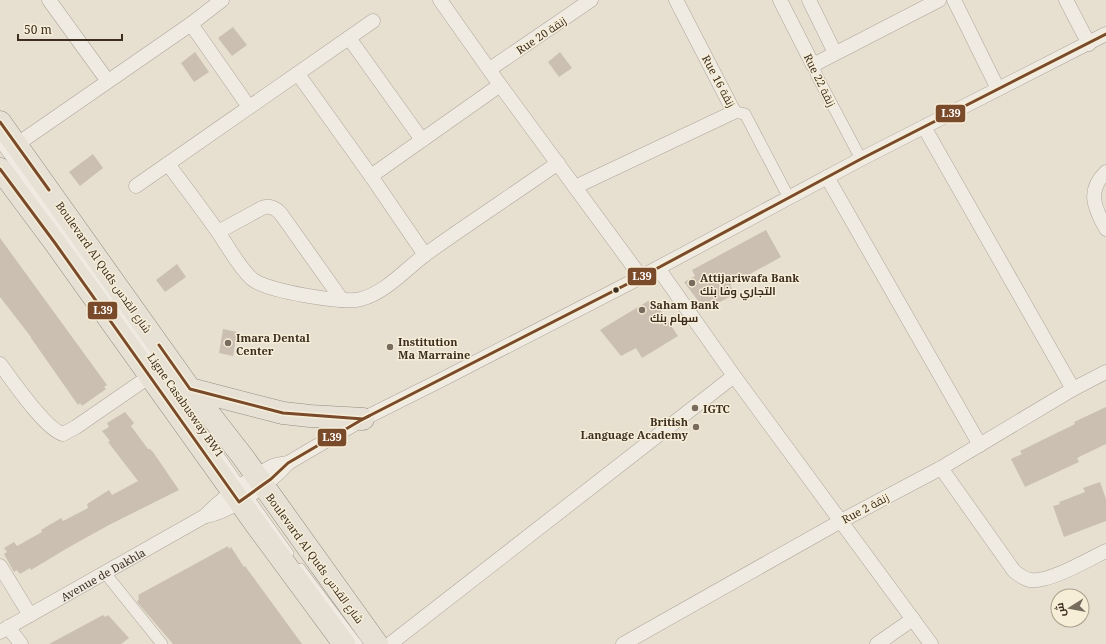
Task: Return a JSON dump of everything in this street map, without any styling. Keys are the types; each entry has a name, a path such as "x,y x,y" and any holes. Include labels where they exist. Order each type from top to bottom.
{"main road":[{"name":"Boulevard Al Quds شارع القدس","path":"0,122 5,142 190,389 344,644"},
{"name":"Boulevard Al Quds شارع القدس","path":"0,169 150,376 251,490 377,644"},
{"path":"190,389 283,413 363,419"}],"street":[{"path":"5,142 107,80 191,24 222,0"},
{"path":"440,0 500,85 641,277"},
{"name":"Rue 20 زنقة","path":"490,70 591,0"},
{"name":"Rue 16 زنقة","path":"676,0 734,112 745,114 789,198"},
{"name":"Rue 22 زنقة","path":"780,0 813,65 817,76 861,159"},
{"path":"808,0 835,53"},
{"path":"813,65 939,0"},
{"path":"954,0 998,89"},
{"path":"1066,0 1088,44"},
{"path":"52,1 107,80"},
{"path":"136,186 373,21"},
{"path":"191,24 249,108"},
{"name":"Avenue de Dakhla","path":"4,630 205,516 216,514 251,490 280,473 288,463 363,419 641,277 861,159 1106,34"},
{"path":"348,38 422,140"},
{"path":"298,74 425,255"},
{"path":"371,176 500,85"},
{"path":"576,187 734,112"},
{"path":"924,127 1073,389"},
{"path":"168,164 244,270 254,280 273,288 292,292 342,300 353,300 368,297 386,286 425,255 558,163"},
{"path":"1106,172 1098,183 1094,192 1094,198 1096,210 1106,229"},
{"path":"827,177 980,445"},
{"path":"218,232 262,208 269,206 275,209 281,214 342,300"},
{"path":"658,268 734,376 931,644"},
{"path":"0,364 33,407 52,428 63,434 76,427 150,376"},
{"name":"Rue 2 زنقة","path":"623,644 841,521 942,468 1073,389 1106,372"},
{"path":"390,644 734,376"},
{"path":"942,468 1014,571 1022,577 1030,580 1048,577 1106,551"},
{"path":"0,566 30,615"},
{"path":"105,573 162,644"},
{"path":"878,644 913,618"},
{"path":"4,630 21,644"}],"lane":[{"name":"Ligne Casabusway BW1","path":"5,142 106,290 251,490"},
{"name":"Ligne Casabusway BW1","path":"5,142 251,490 290,553 359,644"},
{"path":"328,589 369,644"}],"building":[{"path":"233,27 247,45 232,56 218,38"},
{"path":"195,52 209,72 194,82 181,63"},
{"path":"560,52 572,68 559,77 548,62"},
{"path":"93,154 103,168 80,186 69,172"},
{"path":"766,230 781,257 730,285 735,294 705,310 684,282 695,276 692,270"},
{"path":"0,238 107,385 104,387 106,389 82,406 80,403 78,405 31,337 0,297"},
{"path":"177,264 186,277 165,292 156,280"},
{"path":"648,301 656,303 678,336 642,358 636,348 621,356 600,330"},
{"name":"Imara Dental Center","path":"223,329 237,332 233,356 219,353"},
{"path":"1106,407 1106,444 1077,458 1079,462 1025,487 1011,459 1022,454 1020,451 1075,424 1074,422"},
{"path":"125,412 134,423 131,426 148,449 153,452 179,490 109,525 31,570 30,568 20,574 17,570 14,572 4,554 7,552 4,548 14,542 17,546 42,532 41,530 61,518 63,521 88,508 87,504 109,490 112,495 138,481 108,442 110,441 102,431 109,427 107,423"},
{"path":"1100,482 1106,499 1106,521 1064,537 1053,506 1060,504 1059,502 1085,492 1083,488"},
{"path":"228,546 229,549 231,547 244,567 245,566 302,644 173,644 137,602 139,599 138,595"},
{"path":"103,615 105,617 108,615 129,638 121,644 49,644"}],"transit line":[{"name":"L39","path":"0,169 55,243 239,502 271,479 288,463 363,419 641,277 861,159 1106,34"},
{"name":"L39","path":"0,122 49,190"},
{"name":"L39","path":"159,345 190,389 283,413 363,419 369,416"}],"place":[{"name":"Attijariwafa Bank التجاري وفا بنك","path":"692,283"},
{"name":"Saham Bank سهام بنك","path":"642,310"},
{"name":"Imara Dental Center","path":"228,343"},
{"name":"Institution Ma Marraine","path":"390,347"},
{"name":"IGTC","path":"695,408"},
{"name":"British Language Academy","path":"696,427"}]}
